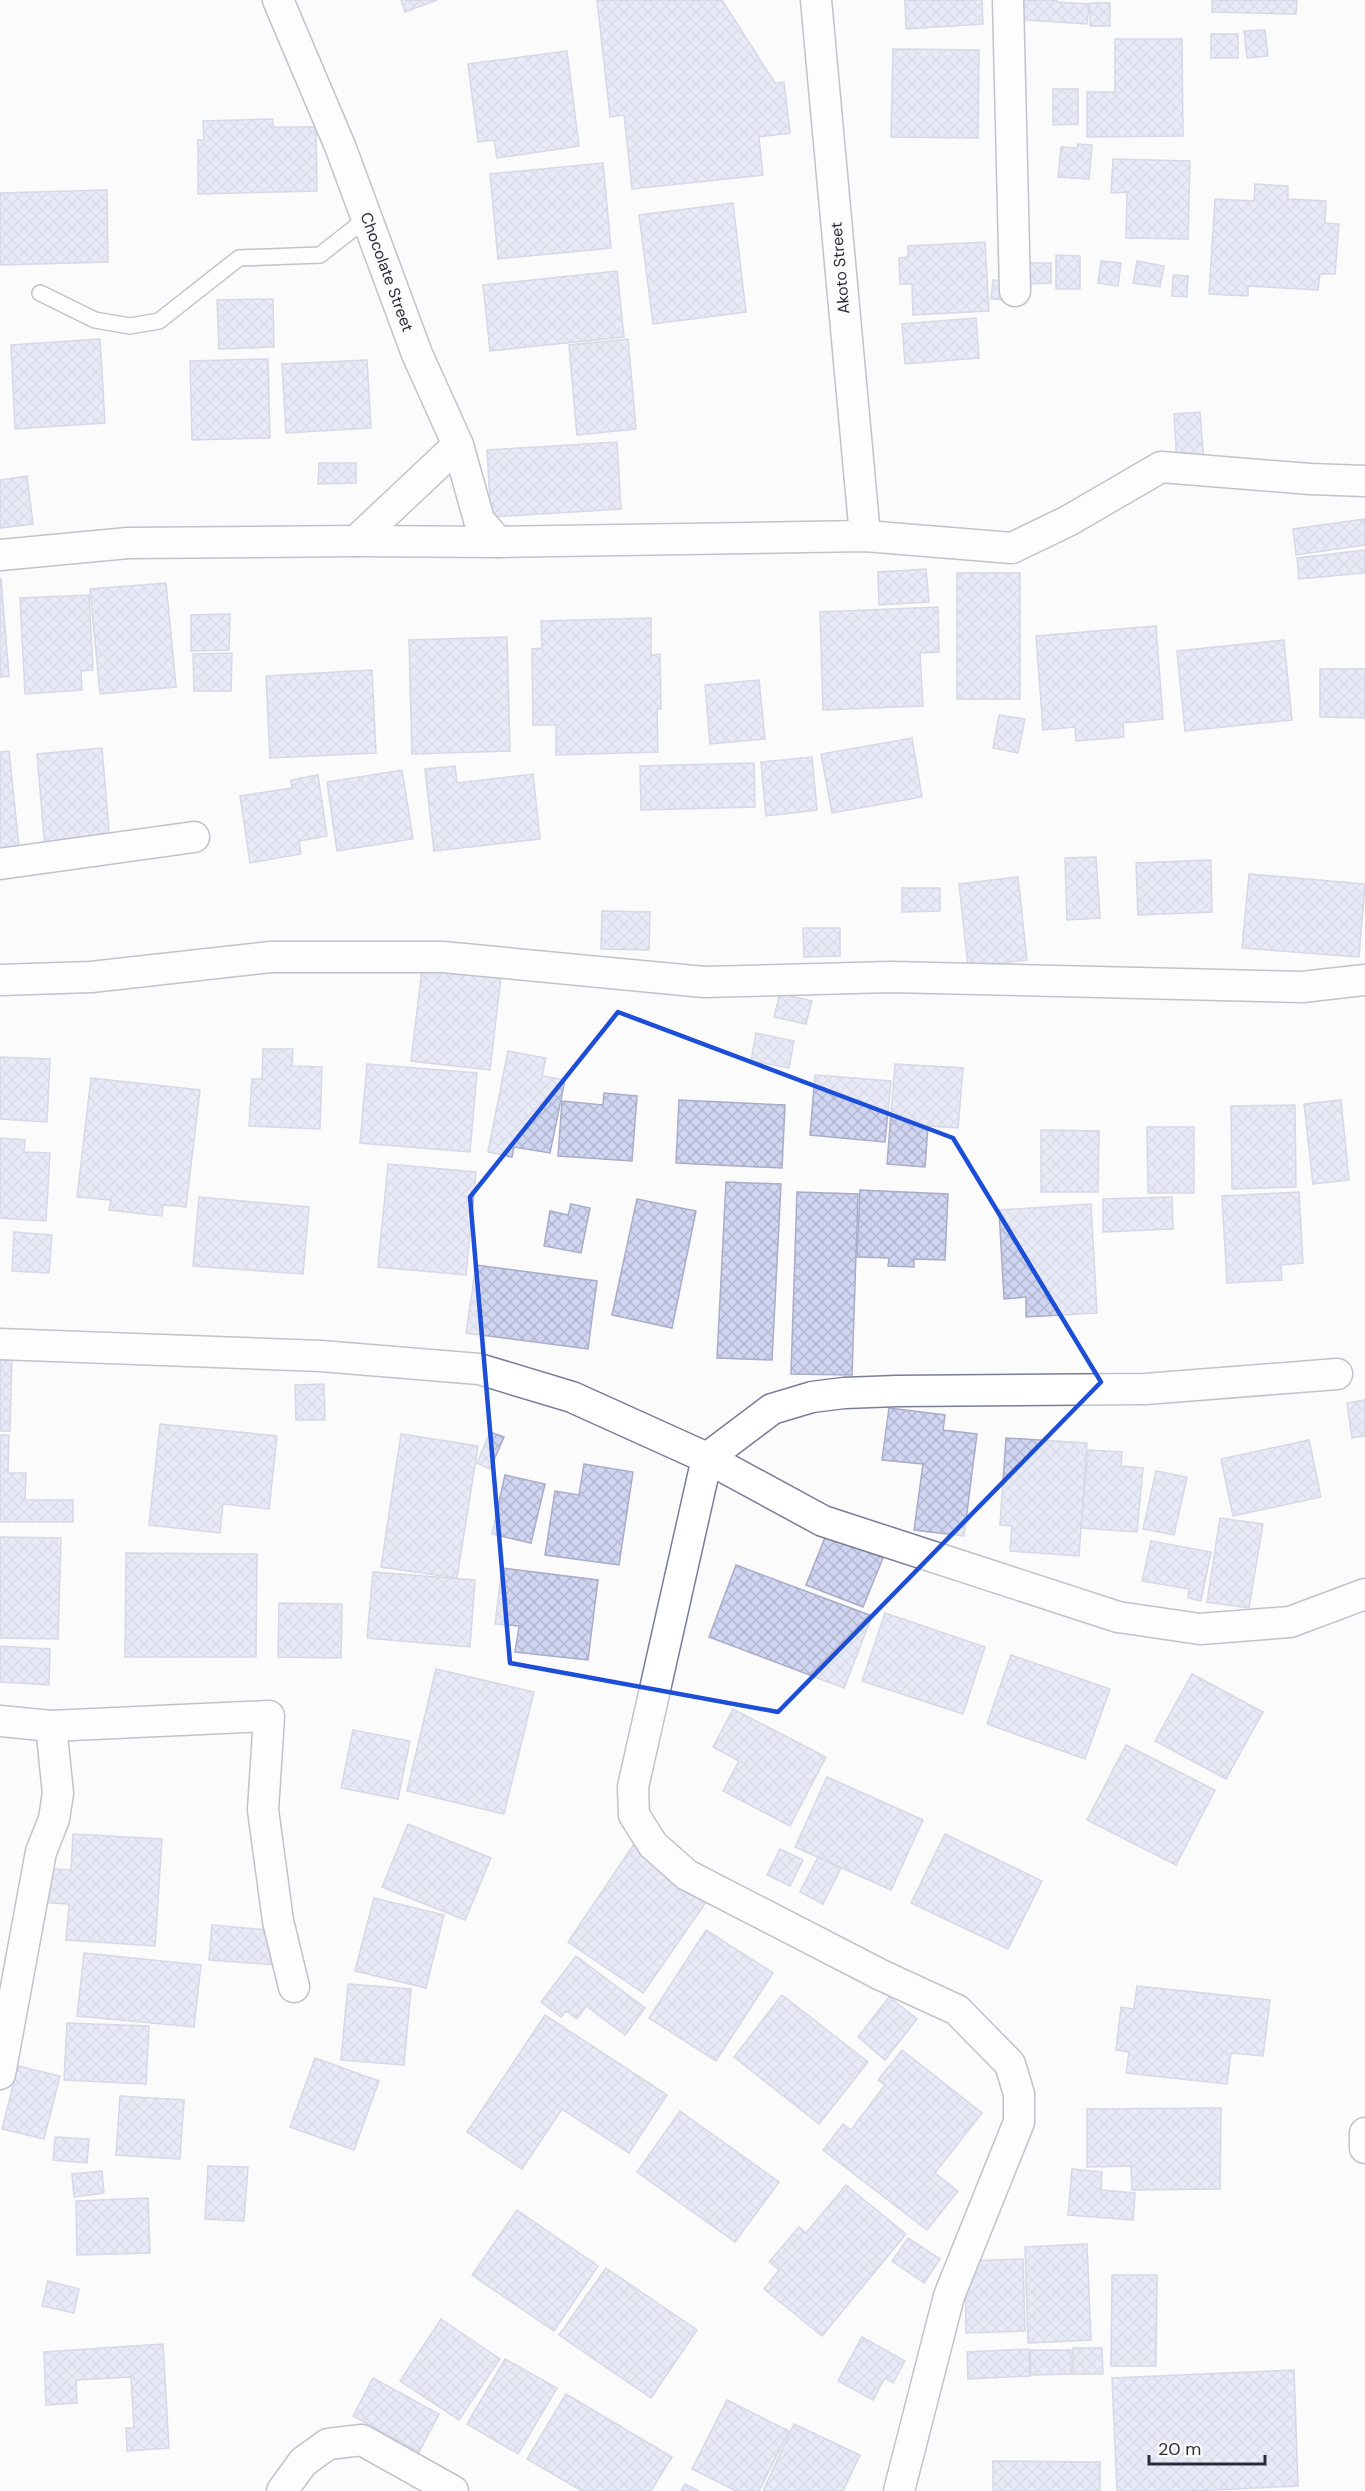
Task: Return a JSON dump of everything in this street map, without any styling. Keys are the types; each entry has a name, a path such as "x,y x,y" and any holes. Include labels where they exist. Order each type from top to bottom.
{"street":[{"name":"Chocolate Street","path":"278,0 336,136 417,354 458,445 479,520 498,542"},
{"name":"Akoto Street","path":"816,0 865,536"},
{"path":"1008,0 1015,291"},
{"path":"356,541 458,445"},
{"path":"0,555 128,543 498,542 865,536 1012,548 1068,521 1161,467 1365,481"},
{"path":"0,864 194,837"},
{"path":"0,980 91,977 270,957 443,957 704,982 891,976 1302,987 1365,980"},
{"path":"0,1344 321,1356 479,1369 572,1397 707,1458 822,1521 1118,1617 1200,1629 1290,1622 1365,1594"},
{"path":"899,2491 949,2296 1019,2122 1019,2094 1011,2064 957,2010 871,1970 687,1875 653,1845 634,1815 633,1787 707,1458 772,1409 823,1396 897,1391 1145,1389 1337,1374"},
{"path":"0,1721 51,1726 269,1716 263,1810 278,1921 294,1987"},
{"path":"0,2074 36,1874 41,1852 54,1819 58,1793 51,1726"},
{"path":"1365,2133 1365,2148"},
{"path":"282,2491 303,2462 328,2444 362,2440 453,2491"}],"lane":[{"path":"40,293 94,320 130,326 159,321 239,258 320,255 367,218"}],"highlighted area":[{"path":"618,1012 953,1138 1101,1382 778,1712 510,1663 470,1197"}],"building":[{"path":"401,0 437,0 405,12"},
{"path":"597,0 722,0 775,83 784,82 790,133 759,137 763,175 632,189 624,115 610,117"},
{"path":"905,0 982,0 983,24 906,29"},
{"path":"1015,0 1057,0 1057,2 1089,4 1087,24 1013,19"},
{"path":"1212,0 1297,0 1296,14 1212,12"},
{"path":"1090,3 1110,3 1110,26 1090,26"},
{"path":"1265,30 1268,56 1247,58 1244,31"},
{"path":"1211,34 1238,34 1238,58 1211,58"},
{"path":"1115,39 1182,39 1183,136 1087,137 1087,92 1115,92"},
{"path":"893,49 979,50 978,138 891,137"},
{"path":"567,51 579,146 497,158 494,140 478,142 468,64"},
{"path":"1053,89 1078,89 1078,124 1053,125"},
{"path":"273,119 273,127 316,127 317,191 198,194 198,140 204,140 203,121"},
{"path":"1078,144 1092,145 1089,179 1058,177 1061,147 1077,148"},
{"path":"1113,159 1190,161 1188,239 1126,238 1127,192 1111,193"},
{"path":"603,163 611,248 498,259 490,174"},
{"path":"1255,184 1288,186 1288,199 1326,201 1325,223 1339,224 1335,274 1320,274 1318,290 1248,286 1248,296 1209,294 1215,199 1254,201"},
{"path":"107,190 108,262 0,265 0,193"},
{"path":"733,203 746,312 653,324 639,215"},
{"path":"985,242 989,311 913,315 912,284 900,284 899,258 908,257 908,246"},
{"path":"1056,255 1080,256 1080,289 1056,289"},
{"path":"1101,261 1121,263 1118,286 1098,283"},
{"path":"1137,261 1164,266 1160,287 1133,283"},
{"path":"1029,263 1051,263 1051,283 1029,284"},
{"path":"617,271 624,337 490,351 483,285"},
{"path":"1173,275 1188,276 1187,297 1172,296"},
{"path":"993,280 1010,281 1009,300 991,299"},
{"path":"273,299 274,347 219,349 217,300"},
{"path":"976,318 979,358 905,364 902,324"},
{"path":"100,339 105,423 15,429 11,345"},
{"path":"628,339 636,429 577,435 569,345"},
{"path":"268,359 270,438 192,440 190,361"},
{"path":"367,360 371,428 286,433 282,364"},
{"path":"1200,412 1204,462 1177,464 1174,414"},
{"path":"617,442 621,509 491,517 487,450"},
{"path":"319,463 356,463 356,483 318,484"},
{"path":"27,476 33,524 0,528 0,480"},
{"path":"1365,519 1365,545 1296,555 1293,529"},
{"path":"1365,550 1365,573 1299,579 1297,558"},
{"path":"926,569 929,602 879,605 878,572"},
{"path":"957,573 1020,573 1020,699 957,699"},
{"path":"0,579 9,676 0,677"},
{"path":"166,583 176,687 100,694 90,589"},
{"path":"89,595 93,670 81,671 82,690 25,694 20,598"},
{"path":"938,607 939,652 920,653 923,706 823,710 820,612"},
{"path":"230,614 229,650 191,651 191,615"},
{"path":"651,618 651,655 660,654 661,709 657,709 658,752 556,755 556,725 533,725 532,649 542,648 541,621"},
{"path":"1156,626 1163,719 1123,723 1124,737 1076,741 1075,727 1043,730 1036,636"},
{"path":"507,637 510,751 412,754 409,640"},
{"path":"1284,640 1292,720 1185,731 1177,651"},
{"path":"232,653 231,691 194,691 193,654"},
{"path":"1320,669 1365,669 1365,718 1320,717"},
{"path":"372,670 376,753 270,758 266,676"},
{"path":"759,680 765,739 710,744 705,685"},
{"path":"999,715 1025,719 1018,753 993,748"},
{"path":"912,738 922,797 832,813 821,754"},
{"path":"102,748 110,843 45,849 37,754"},
{"path":"9,751 19,847 0,848 0,752"},
{"path":"812,757 817,810 766,816 761,762"},
{"path":"754,763 755,807 641,810 640,766"},
{"path":"455,766 457,783 533,774 540,839 434,851 425,769"},
{"path":"402,770 413,839 337,851 327,782"},
{"path":"318,775 327,836 299,841 301,854 250,863 240,796 292,788 291,780"},
{"path":"1096,857 1100,918 1067,920 1065,858"},
{"path":"1211,860 1212,912 1138,915 1136,863"},
{"path":"1249,874 1365,884 1359,957 1242,948"},
{"path":"1018,877 1027,960 968,967 959,884"},
{"path":"902,888 940,888 940,911 902,912"},
{"path":"602,911 650,912 649,950 601,949"},
{"path":"803,928 840,928 840,956 804,957"},
{"path":"422,969 501,977 490,1070 411,1061"},
{"path":"780,993 812,1001 806,1024 774,1017"},
{"path":"756,1033 794,1041 789,1068 751,1061"},
{"path":"263,1049 293,1049 292,1066 322,1067 320,1129 249,1126 252,1079 262,1079"},
{"path":"508,1051 546,1058 542,1076 565,1080 550,1153 514,1147 512,1157 488,1152"},
{"path":"0,1057 50,1059 47,1122 0,1119"},
{"path":"367,1064 477,1073 470,1152 360,1143"},
{"path":"895,1064 963,1068 958,1128 928,1126 925,1167 887,1164"},
{"path":"815,1075 891,1081 885,1142 810,1135"},
{"path":"91,1078 200,1090 186,1207 163,1205 162,1216 109,1210 111,1200 77,1197"},
{"path":"604,1093 637,1096 632,1161 558,1156 562,1101 603,1105"},
{"path":"679,1100 785,1105 782,1168 676,1163"},
{"path":"1341,1100 1349,1180 1313,1184 1304,1104"},
{"path":"1295,1105 1296,1187 1232,1189 1231,1106"},
{"path":"1147,1127 1194,1127 1194,1193 1148,1193"},
{"path":"1041,1130 1099,1131 1098,1192 1041,1192"},
{"path":"0,1138 25,1140 24,1152 50,1153 46,1221 0,1218"},
{"path":"388,1164 476,1172 466,1275 378,1267"},
{"path":"726,1182 781,1184 772,1360 717,1358"},
{"path":"860,1190 948,1194 945,1260 914,1259 914,1267 888,1266 889,1258 857,1257"},
{"path":"797,1192 858,1194 852,1375 791,1374"},
{"path":"1299,1192 1303,1263 1281,1265 1282,1280 1227,1283 1222,1196"},
{"path":"199,1197 309,1207 303,1274 193,1266"},
{"path":"1172,1197 1173,1229 1103,1232 1103,1199"},
{"path":"637,1199 696,1211 672,1328 612,1315"},
{"path":"571,1204 590,1208 581,1253 544,1246 550,1211 568,1215"},
{"path":"1091,1204 1097,1313 1026,1317 1026,1297 1004,1299 999,1210"},
{"path":"14,1232 52,1235 49,1273 12,1271"},
{"path":"476,1265 597,1281 588,1349 466,1333"},
{"path":"0,1357 12,1357 10,1431 0,1431"},
{"path":"324,1384 325,1420 296,1420 295,1385"},
{"path":"1365,1400 1365,1436 1352,1438 1347,1403"},
{"path":"889,1408 945,1415 943,1430 977,1434 964,1536 914,1530 923,1464 882,1460"},
{"path":"160,1424 277,1436 269,1509 223,1504 220,1533 149,1525"},
{"path":"490,1432 504,1437 490,1469 477,1463"},
{"path":"401,1434 478,1446 457,1578 381,1567"},
{"path":"0,1435 9,1435 8,1473 26,1473 25,1500 73,1500 73,1522 0,1522"},
{"path":"1006,1438 1087,1443 1079,1556 1010,1551 1012,1526 1000,1525"},
{"path":"1309,1440 1321,1497 1233,1516 1221,1459"},
{"path":"1088,1450 1122,1452 1121,1466 1143,1468 1137,1532 1081,1528"},
{"path":"584,1464 633,1472 619,1565 545,1555 555,1491 579,1495"},
{"path":"1156,1471 1187,1477 1174,1535 1143,1529"},
{"path":"505,1475 545,1484 531,1543 492,1534"},
{"path":"1220,1518 1263,1524 1249,1608 1207,1602"},
{"path":"826,1535 883,1558 863,1607 806,1585"},
{"path":"0,1537 61,1538 58,1639 0,1638"},
{"path":"1151,1541 1211,1552 1201,1601 1188,1598 1189,1589 1142,1581"},
{"path":"126,1553 257,1554 256,1657 125,1657"},
{"path":"736,1565 872,1616 844,1688 709,1637"},
{"path":"502,1568 598,1580 588,1660 515,1652 519,1626 495,1624"},
{"path":"373,1572 475,1580 470,1647 367,1638"},
{"path":"279,1603 342,1604 341,1658 278,1657"},
{"path":"885,1613 985,1647 963,1714 862,1681"},
{"path":"0,1646 50,1649 49,1685 0,1682"},
{"path":"1011,1655 1110,1689 1085,1759 987,1724"},
{"path":"436,1669 534,1692 504,1814 407,1791"},
{"path":"1192,1674 1263,1712 1226,1779 1155,1741"},
{"path":"733,1709 826,1757 790,1826 723,1791 739,1761 713,1747"},
{"path":"353,1730 410,1741 398,1799 341,1788"},
{"path":"1126,1745 1215,1790 1176,1865 1087,1820"},
{"path":"827,1777 923,1820 891,1890 795,1847"},
{"path":"408,1824 491,1858 465,1920 382,1887"},
{"path":"73,1834 162,1839 155,1946 66,1940 69,1904 38,1902 41,1868 71,1870"},
{"path":"945,1834 1042,1881 1008,1949 911,1903"},
{"path":"634,1844 711,1895 643,1993 568,1942"},
{"path":"780,1849 803,1860 790,1886 767,1875"},
{"path":"818,1857 841,1868 823,1904 800,1892"},
{"path":"374,1898 444,1915 426,1988 355,1971"},
{"path":"212,1925 279,1931 276,1965 209,1960"},
{"path":"706,1930 773,1973 716,2061 649,2018"},
{"path":"84,1953 201,1965 194,2027 77,2016"},
{"path":"576,1956 645,2008 625,2035 586,2006 577,2019 566,2011 561,2017 541,2002"},
{"path":"348,1984 411,1989 404,2065 341,2060"},
{"path":"1137,1986 1270,2000 1263,2056 1231,2053 1227,2084 1126,2073 1129,2052 1116,2050 1121,2007 1134,2009"},
{"path":"782,1995 868,2062 819,2124 734,2057"},
{"path":"889,1997 917,2019 885,2060 858,2037"},
{"path":"545,2015 667,2095 629,2153 562,2109 522,2169 467,2132"},
{"path":"67,2023 149,2026 146,2084 64,2080"},
{"path":"902,2050 982,2113 935,2173 958,2191 927,2230 823,2150 843,2124 851,2130 885,2085 878,2080"},
{"path":"315,2058 379,2081 354,2150 290,2127"},
{"path":"18,2066 60,2076 44,2139 2,2129"},
{"path":"120,2096 184,2100 180,2159 116,2155"},
{"path":"1221,2108 1220,2189 1132,2190 1131,2166 1087,2167 1087,2109"},
{"path":"680,2111 779,2182 735,2242 637,2172"},
{"path":"55,2137 89,2139 87,2163 53,2160"},
{"path":"208,2166 248,2167 244,2221 205,2219"},
{"path":"1072,2169 1102,2172 1101,2190 1135,2193 1133,2220 1068,2215"},
{"path":"102,2171 104,2193 74,2197 72,2174"},
{"path":"846,2185 906,2234 822,2336 764,2289 779,2270 769,2262 799,2227 806,2233"},
{"path":"148,2198 150,2253 77,2255 76,2201"},
{"path":"517,2210 598,2266 554,2331 472,2275"},
{"path":"908,2238 940,2259 924,2283 892,2261"},
{"path":"1087,2244 1091,2340 1028,2343 1025,2247"},
{"path":"1023,2259 1025,2331 966,2333 965,2261"},
{"path":"606,2268 697,2330 651,2398 559,2335"},
{"path":"1112,2275 1157,2275 1156,2366 1111,2366"},
{"path":"48,2281 79,2289 74,2313 42,2306"},
{"path":"441,2319 500,2359 459,2420 400,2381"},
{"path":"862,2337 905,2361 893,2383 885,2378 873,2400 838,2381"},
{"path":"163,2344 169,2448 127,2451 126,2428 134,2428 131,2377 76,2380 77,2403 46,2405 44,2352"},
{"path":"1073,2348 1102,2348 1103,2374 1073,2374"},
{"path":"1029,2349 1030,2376 968,2379 967,2352"},
{"path":"1030,2350 1071,2350 1071,2374 1031,2375"},
{"path":"505,2359 557,2388 518,2454 467,2424"},
{"path":"1294,2370 1298,2486 1191,2491 1117,2491 1112,2378"},
{"path":"373,2378 439,2414 419,2452 353,2416"},
{"path":"566,2394 672,2457 651,2491 582,2491 527,2459"},
{"path":"727,2400 789,2431 759,2491 736,2491 692,2469"},
{"path":"794,2424 860,2455 843,2491 763,2491"},
{"path":"993,2461 1100,2462 1100,2491 993,2491"},
{"path":"685,2484 699,2491 681,2491"}]}
